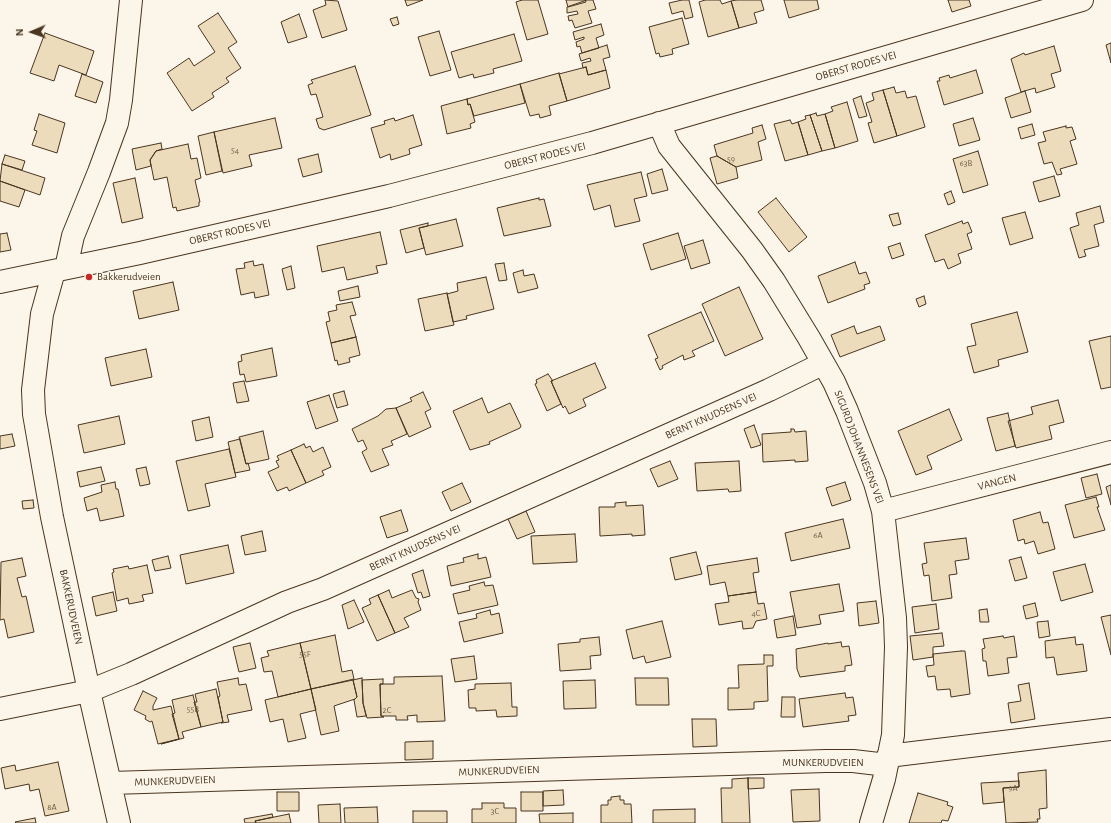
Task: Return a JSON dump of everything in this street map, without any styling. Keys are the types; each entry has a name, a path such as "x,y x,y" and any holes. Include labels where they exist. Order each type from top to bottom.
{"street":[{"name":"BAKKERUDVEIEN","path":"119,823 52,517 34,414 33,390 42,314 99,172 116,123 121,100 131,0"},
{"name":"OBERST RODES VEI","path":"0,282 140,254 389,196 592,144 659,123 1082,0"},
{"name":"SIGURD JOHANNESENS VEI","path":"659,123 669,146 752,250 774,281 809,338 822,364 834,382 875,483 883,511 894,611 896,647 895,709 888,761 871,823"},
{"name":"BERNT KNUDSENS VEI","path":"0,709 89,691 130,674 273,608 336,583 742,402 822,364"},
{"name":"VANGEN","path":"883,511 1111,452"},
{"name":"MUNKERUDVEIEN","path":"111,783 826,761 888,761 1111,729"}],"building":[{"path":"325,0 338,1 347,30 322,38 313,10 326,5"},
{"path":"405,0 423,0 407,6"},
{"path":"522,0 538,0 548,34 527,40 516,2"},
{"path":"566,0 585,0 586,2 568,7"},
{"path":"587,0 593,0 596,9 588,11 592,23 575,28 572,20 569,21 568,16 578,14 577,11 567,13 567,7"},
{"path":"689,0 693,17 685,19 683,11 672,14 669,3"},
{"path":"705,0 720,0 722,4 731,1 739,28 708,37 699,2"},
{"path":"761,0 764,10 754,13 757,23 739,28 731,1"},
{"path":"784,0 817,0 819,9 789,18"},
{"path":"948,0 969,0 971,6 952,12"},
{"path":"218,13 237,42 228,48 241,68 226,78 229,82 212,93 214,97 192,111 167,73 189,58 194,66 215,52 198,26"},
{"path":"299,14 307,37 288,43 281,22"},
{"path":"397,17 399,24 393,26 390,19"},
{"path":"682,18 689,44 672,49 673,54 660,57 659,53 656,54 649,27"},
{"path":"601,24 604,35 596,38 599,48 582,53 580,46 577,47 576,42 584,39 584,37 575,40 573,32"},
{"path":"439,31 451,70 430,76 418,37"},
{"path":"45,33 94,51 86,75 59,65 54,81 30,73"},
{"path":"514,34 522,61 493,69 494,73 474,78 473,74 459,78 451,52"},
{"path":"1111,43 1111,63 1106,45"},
{"path":"607,45 610,57 603,59 606,70 588,75 586,67 583,68 582,63 591,61 590,58 581,61 579,54"},
{"path":"1054,46 1061,71 1051,74 1055,87 1036,93 1035,88 1021,92 1011,59 1024,53 1025,55"},
{"path":"355,66 371,115 324,130 319,128 316,119 323,117 316,94 311,95 308,85 313,83 311,80"},
{"path":"586,67 588,75 606,70 610,88 567,101 559,74"},
{"path":"976,70 983,93 944,105 937,81 940,81 939,78 949,75 950,78"},
{"path":"559,73 567,101 549,106 551,115 540,118 539,114 530,116 520,84"},
{"path":"82,74 103,82 96,103 75,96"},
{"path":"520,84 525,103 474,116 470,104 468,105 467,99"},
{"path":"894,87 896,93 905,91 907,98 916,96 925,127 897,136 883,90"},
{"path":"883,90 897,136 874,143 868,123 872,122 866,103 874,100 872,93"},
{"path":"1025,91 1031,112 1011,118 1005,98"},
{"path":"861,96 867,116 859,118 853,99"},
{"path":"467,99 475,122 470,124 471,128 447,134 441,106"},
{"path":"847,102 858,141 835,148 825,114 833,111 831,107"},
{"path":"816,113 817,116 825,114 835,148 822,151 810,115"},
{"path":"39,114 65,123 57,153 32,145 37,131 34,130"},
{"path":"413,115 422,145 409,149 410,154 391,160 390,154 380,158 371,128 385,124 384,121 394,118 395,121"},
{"path":"810,115 822,151 808,155 798,122 806,119 805,116"},
{"path":"275,118 282,148 249,155 252,166 223,173 214,132"},
{"path":"973,118 980,140 959,146 953,124"},
{"path":"790,120 792,124 798,122 808,155 785,161 774,124"},
{"path":"1032,124 1035,135 1021,139 1018,128"},
{"path":"762,125 766,139 758,142 762,160 736,167 717,156 714,145 753,133 752,128"},
{"path":"1066,126 1066,128 1072,127 1076,139 1070,141 1077,164 1060,169 1062,174 1057,175 1052,162 1044,164 1038,143 1046,141 1043,132"},
{"path":"214,132 222,171 206,175 198,136"},
{"path":"161,143 162,149 156,151 150,160 151,166 136,170 132,149"},
{"path":"188,144 191,159 197,158 201,178 195,180 200,202 199,206 177,211 176,207 173,208 167,177 154,180 150,160 156,151"},
{"path":"978,151 988,185 963,193 953,159"},
{"path":"318,154 322,172 303,177 298,159"},
{"path":"5,155 25,161 22,170 2,164"},
{"path":"717,156 736,167 738,178 717,184 710,158"},
{"path":"2,164 45,178 40,195 0,181"},
{"path":"662,169 668,190 652,194 647,174"},
{"path":"641,172 647,196 634,199 640,221 615,227 610,205 594,210 587,185"},
{"path":"1054,176 1060,196 1039,202 1033,182"},
{"path":"135,178 143,218 122,223 113,183"},
{"path":"0,181 25,190 19,207 0,201"},
{"path":"951,191 955,202 948,205 944,194"},
{"path":"539,198 539,200 544,199 551,226 504,236 497,208"},
{"path":"776,198 807,237 789,252 758,212"},
{"path":"1100,206 1104,222 1094,225 1099,246 1084,250 1086,256 1079,258 1070,228 1079,225 1076,213"},
{"path":"1025,212 1033,238 1010,245 1002,218"},
{"path":"898,213 901,224 893,226 889,215"},
{"path":"456,219 463,246 426,255 419,228"},
{"path":"962,221 963,224 968,222 972,232 967,234 972,249 958,254 961,263 948,269 944,259 935,262 925,235"},
{"path":"428,223 428,226 419,228 424,248 406,253 400,230"},
{"path":"380,232 387,264 376,266 378,273 347,280 344,267 322,272 317,246"},
{"path":"7,233 11,250 0,252 0,234"},
{"path":"678,233 686,259 651,270 643,244"},
{"path":"703,240 710,263 691,269 684,246"},
{"path":"900,243 904,255 892,259 888,247"},
{"path":"253,261 254,266 263,264 269,295 255,298 254,292 241,295 236,269 245,268 244,263"},
{"path":"855,262 859,274 866,272 870,283 864,285 865,289 828,303 818,276"},
{"path":"504,263 507,280 499,281 495,264"},
{"path":"291,266 295,288 287,290 282,269"},
{"path":"523,270 524,276 534,274 538,288 518,293 513,273"},
{"path":"486,277 494,309 466,316 467,319 453,322 447,294 458,291 457,283"},
{"path":"173,282 179,310 139,319 133,291"},
{"path":"358,286 360,297 340,301 338,291"},
{"path":"739,287 763,339 725,356 702,304"},
{"path":"447,293 454,325 425,331 418,299"},
{"path":"924,296 926,304 919,307 916,299"},
{"path":"352,302 356,315 350,316 356,337 331,343 326,322 330,321 328,312 337,310 336,305"},
{"path":"701,312 714,341 692,351 695,356 684,360 683,355 662,366 663,368 660,370 655,359 658,358 648,335"},
{"path":"1017,312 1028,352 998,360 999,366 974,373 967,347 976,345 971,324"},
{"path":"854,326 857,334 880,326 885,340 840,357 831,335"},
{"path":"1111,336 1111,387 1101,389 1089,341"},
{"path":"356,337 360,355 349,358 350,362 338,365 337,360 335,361 331,343"},
{"path":"272,348 277,376 246,382 244,374 240,375 238,362 242,361 241,355"},
{"path":"146,349 152,377 111,386 105,358"},
{"path":"595,363 606,388 583,399 586,406 569,414 565,406 563,408 551,381"},
{"path":"548,374 553,381 551,381 561,404 547,411 535,384 537,383 536,380"},
{"path":"244,381 249,401 237,403 233,383"},
{"path":"344,391 348,405 337,408 333,394"},
{"path":"423,392 431,409 425,412 431,427 409,437 396,408 412,401 410,398"},
{"path":"329,395 338,421 316,429 307,402"},
{"path":"482,398 488,413 510,403 521,426 520,428 489,442 490,444 470,450 453,411"},
{"path":"1058,400 1064,422 1049,426 1052,439 1016,448 1008,421 1033,414 1031,407"},
{"path":"396,408 407,434 391,441 393,445 382,449 389,465 371,472 362,452 367,449 363,440 358,442 352,429 378,416 386,409"},
{"path":"949,409 962,440 927,456 932,469 916,475 898,431"},
{"path":"1008,413 1015,446 996,451 987,418"},
{"path":"119,416 125,444 84,453 78,425"},
{"path":"209,417 213,437 196,441 192,421"},
{"path":"754,425 761,445 751,448 744,429"},
{"path":"791,429 794,429 795,432 806,431 808,461 795,462 795,460 763,462 762,434 791,432"},
{"path":"263,431 269,459 246,464 239,437"},
{"path":"12,434 15,446 0,449 0,436"},
{"path":"240,439 246,464 248,463 250,470 235,473 228,442"},
{"path":"304,444 306,448 310,446 313,452 323,447 331,467 322,471 324,475 306,483 291,450"},
{"path":"229,449 236,477 205,484 210,506 188,511 176,461"},
{"path":"291,450 306,483 289,491 287,487 277,491 268,472 279,467 276,461 279,460 277,456"},
{"path":"670,461 678,479 658,487 650,469"},
{"path":"739,461 741,491 729,492 728,489 697,491 695,463"},
{"path":"101,467 105,481 80,487 77,472"},
{"path":"146,467 150,484 140,486 136,469"},
{"path":"1097,474 1102,494 1086,498 1081,478"},
{"path":"115,482 124,516 100,521 97,508 87,511 84,498 102,492 101,485"},
{"path":"845,482 851,500 832,506 826,488"},
{"path":"462,483 471,502 451,511 442,492"},
{"path":"1111,485 1111,505 1106,487"},
{"path":"1096,497 1099,507 1097,507 1105,530 1074,538 1065,505"},
{"path":"33,500 34,508 23,509 22,501"},
{"path":"626,502 626,506 643,505 645,535 632,536 632,534 600,536 599,507 615,507 615,503"},
{"path":"401,510 408,531 387,538 380,517"},
{"path":"526,511 535,532 517,539 508,519"},
{"path":"1040,512 1043,523 1048,522 1055,549 1038,554 1034,541 1025,544 1024,539 1018,541 1013,520"},
{"path":"843,519 850,548 791,561 785,533"},
{"path":"262,531 266,551 245,555 241,536"},
{"path":"575,534 577,562 533,564 531,536"},
{"path":"966,538 969,559 955,561 957,574 949,575 952,598 932,601 929,575 924,576 922,564 927,563 924,543"},
{"path":"228,545 234,573 186,584 180,555"},
{"path":"696,552 702,574 675,580 670,558"},
{"path":"478,554 478,559 486,557 491,577 451,586 447,566 464,562 463,558"},
{"path":"168,556 171,568 155,571 152,560"},
{"path":"1021,557 1027,578 1015,581 1009,560"},
{"path":"22,558 26,576 17,578 22,597 26,596 34,632 8,638 4,619 0,620 1,562"},
{"path":"757,558 759,572 753,573 756,592 728,596 725,582 710,585 707,566"},
{"path":"1085,564 1093,592 1061,601 1053,572"},
{"path":"147,565 153,593 142,595 144,601 129,604 128,598 117,601 112,573 114,572 113,569 128,566 129,569"},
{"path":"423,570 430,596 423,598 421,592 418,593 412,574"},
{"path":"484,582 485,586 493,585 498,605 458,614 453,594 470,590 469,586"},
{"path":"839,584 844,611 819,615 821,624 797,628 790,592"},
{"path":"389,590 392,598 412,590 416,598 419,599 418,602 421,610 404,618 409,627 395,633 378,595"},
{"path":"113,592 117,611 96,616 92,597"},
{"path":"756,592 758,604 764,603 767,619 756,621 753,628 743,629 742,621 719,625 715,604 729,602 728,596"},
{"path":"378,595 395,633 377,641 362,608 371,604 369,599"},
{"path":"354,600 364,622 348,629 342,605"},
{"path":"876,601 879,623 859,626 857,603"},
{"path":"1035,603 1038,616 1026,619 1023,606"},
{"path":"936,604 939,629 915,633 912,607"},
{"path":"987,609 989,622 980,622 979,610"},
{"path":"490,610 491,615 499,613 503,633 464,642 459,622 477,618 476,614"},
{"path":"1111,615 1111,655 1101,617"},
{"path":"793,616 796,635 777,638 774,620"},
{"path":"662,621 671,657 646,663 644,656 633,659 626,630"},
{"path":"1048,621 1050,636 1039,638 1037,622"},
{"path":"942,633 944,646 933,647 933,657 913,660 910,636"},
{"path":"335,635 342,672 352,670 354,679 311,689 300,643"},
{"path":"1003,636 1004,638 1014,636 1017,657 1007,658 1009,673 988,676 986,661 983,661 982,649 985,648 983,639"},
{"path":"599,637 601,655 590,656 591,669 560,671 558,644 580,642 580,639"},
{"path":"1075,637 1076,645 1083,644 1087,671 1057,675 1054,657 1046,658 1045,641"},
{"path":"841,642 842,647 849,646 852,665 845,666 845,671 800,677 797,669 796,649"},
{"path":"250,643 256,668 239,672 233,647"},
{"path":"300,643 311,689 278,697 272,671 264,672 261,658 269,656 267,651"},
{"path":"965,651 970,694 951,697 950,689 937,690 935,676 928,677 926,666 934,665 933,654"},
{"path":"764,655 773,655 773,666 767,666 768,701 754,702 754,709 728,710 728,688 739,688 738,665 764,664"},
{"path":"474,656 477,679 455,682 451,659"},
{"path":"442,676 445,721 417,722 417,715 407,716 408,720 396,720 396,716 381,716 380,684 394,684 394,677"},
{"path":"238,678 239,685 246,684 252,710 227,715 229,722 221,723 223,722 218,697 220,696 217,682"},
{"path":"362,678 363,703 366,716 357,717 354,700 357,697 353,680"},
{"path":"635,678 668,678 669,705 636,705"},
{"path":"383,679 383,684 380,684 381,716 384,717 367,718 363,703 362,680"},
{"path":"353,680 357,697 334,706 339,731 321,735 311,689"},
{"path":"595,680 596,708 564,709 563,681"},
{"path":"511,683 512,707 517,707 517,716 497,717 496,710 476,711 476,708 469,708 468,690 475,689 475,684"},
{"path":"1029,683 1035,719 1011,723 1008,703 1021,701 1018,685"},
{"path":"216,689 223,722 201,727 194,702 197,702 195,694"},
{"path":"311,689 316,710 300,714 306,738 288,742 283,719 270,722 265,700"},
{"path":"143,691 157,698 153,706 153,710 171,706 179,739 158,744 152,721 150,722 145,719 146,716 134,710"},
{"path":"845,693 846,698 853,697 856,715 848,716 849,721 803,727 799,699"},
{"path":"193,695 201,727 182,732 184,738 161,744 179,739 172,714 175,713 172,700"},
{"path":"782,697 795,697 795,717 781,717"},
{"path":"692,719 716,719 717,746 693,747"},
{"path":"433,741 433,759 405,760 405,742"},
{"path":"58,762 69,811 45,816 39,789 30,791 29,784 5,789 1,768 15,765 16,771"},
{"path":"1046,770 1047,808 1039,809 1040,819 1037,819 1038,822 1006,823 1003,788 1019,787 1018,773"},
{"path":"748,778 764,778 764,788 748,789"},
{"path":"748,778 750,823 722,823 721,788 732,788 732,779"},
{"path":"1019,781 1019,787 1003,788 1004,802 983,804 981,783"},
{"path":"819,789 820,821 793,822 791,790"},
{"path":"563,790 564,805 543,806 543,791"},
{"path":"277,792 299,792 299,811 277,811"},
{"path":"521,792 543,792 543,811 521,811"},
{"path":"918,793 948,802 947,805 953,807 948,821 942,820 941,823 909,823"},
{"path":"620,796 620,800 624,800 624,804 631,804 632,823 601,823 601,805 608,805 608,800 611,800 611,797"},
{"path":"482,803 504,803 504,808 516,808 516,823 472,823 472,809 482,809"},
{"path":"340,804 341,823 319,823 318,805"},
{"path":"377,807 378,823 345,823 344,808"},
{"path":"695,809 695,823 653,823 653,810"},
{"path":"413,811 447,811 447,823 413,823"},
{"path":"573,813 573,823 540,823 539,814"},
{"path":"272,814 273,817 255,821 256,823 245,823 244,819"},
{"path":"289,814 291,823 256,823 255,821"},
{"path":"35,818 36,823 15,822"}],"place":[{"name":"Bakkerudveien","path":"89,277"}]}
